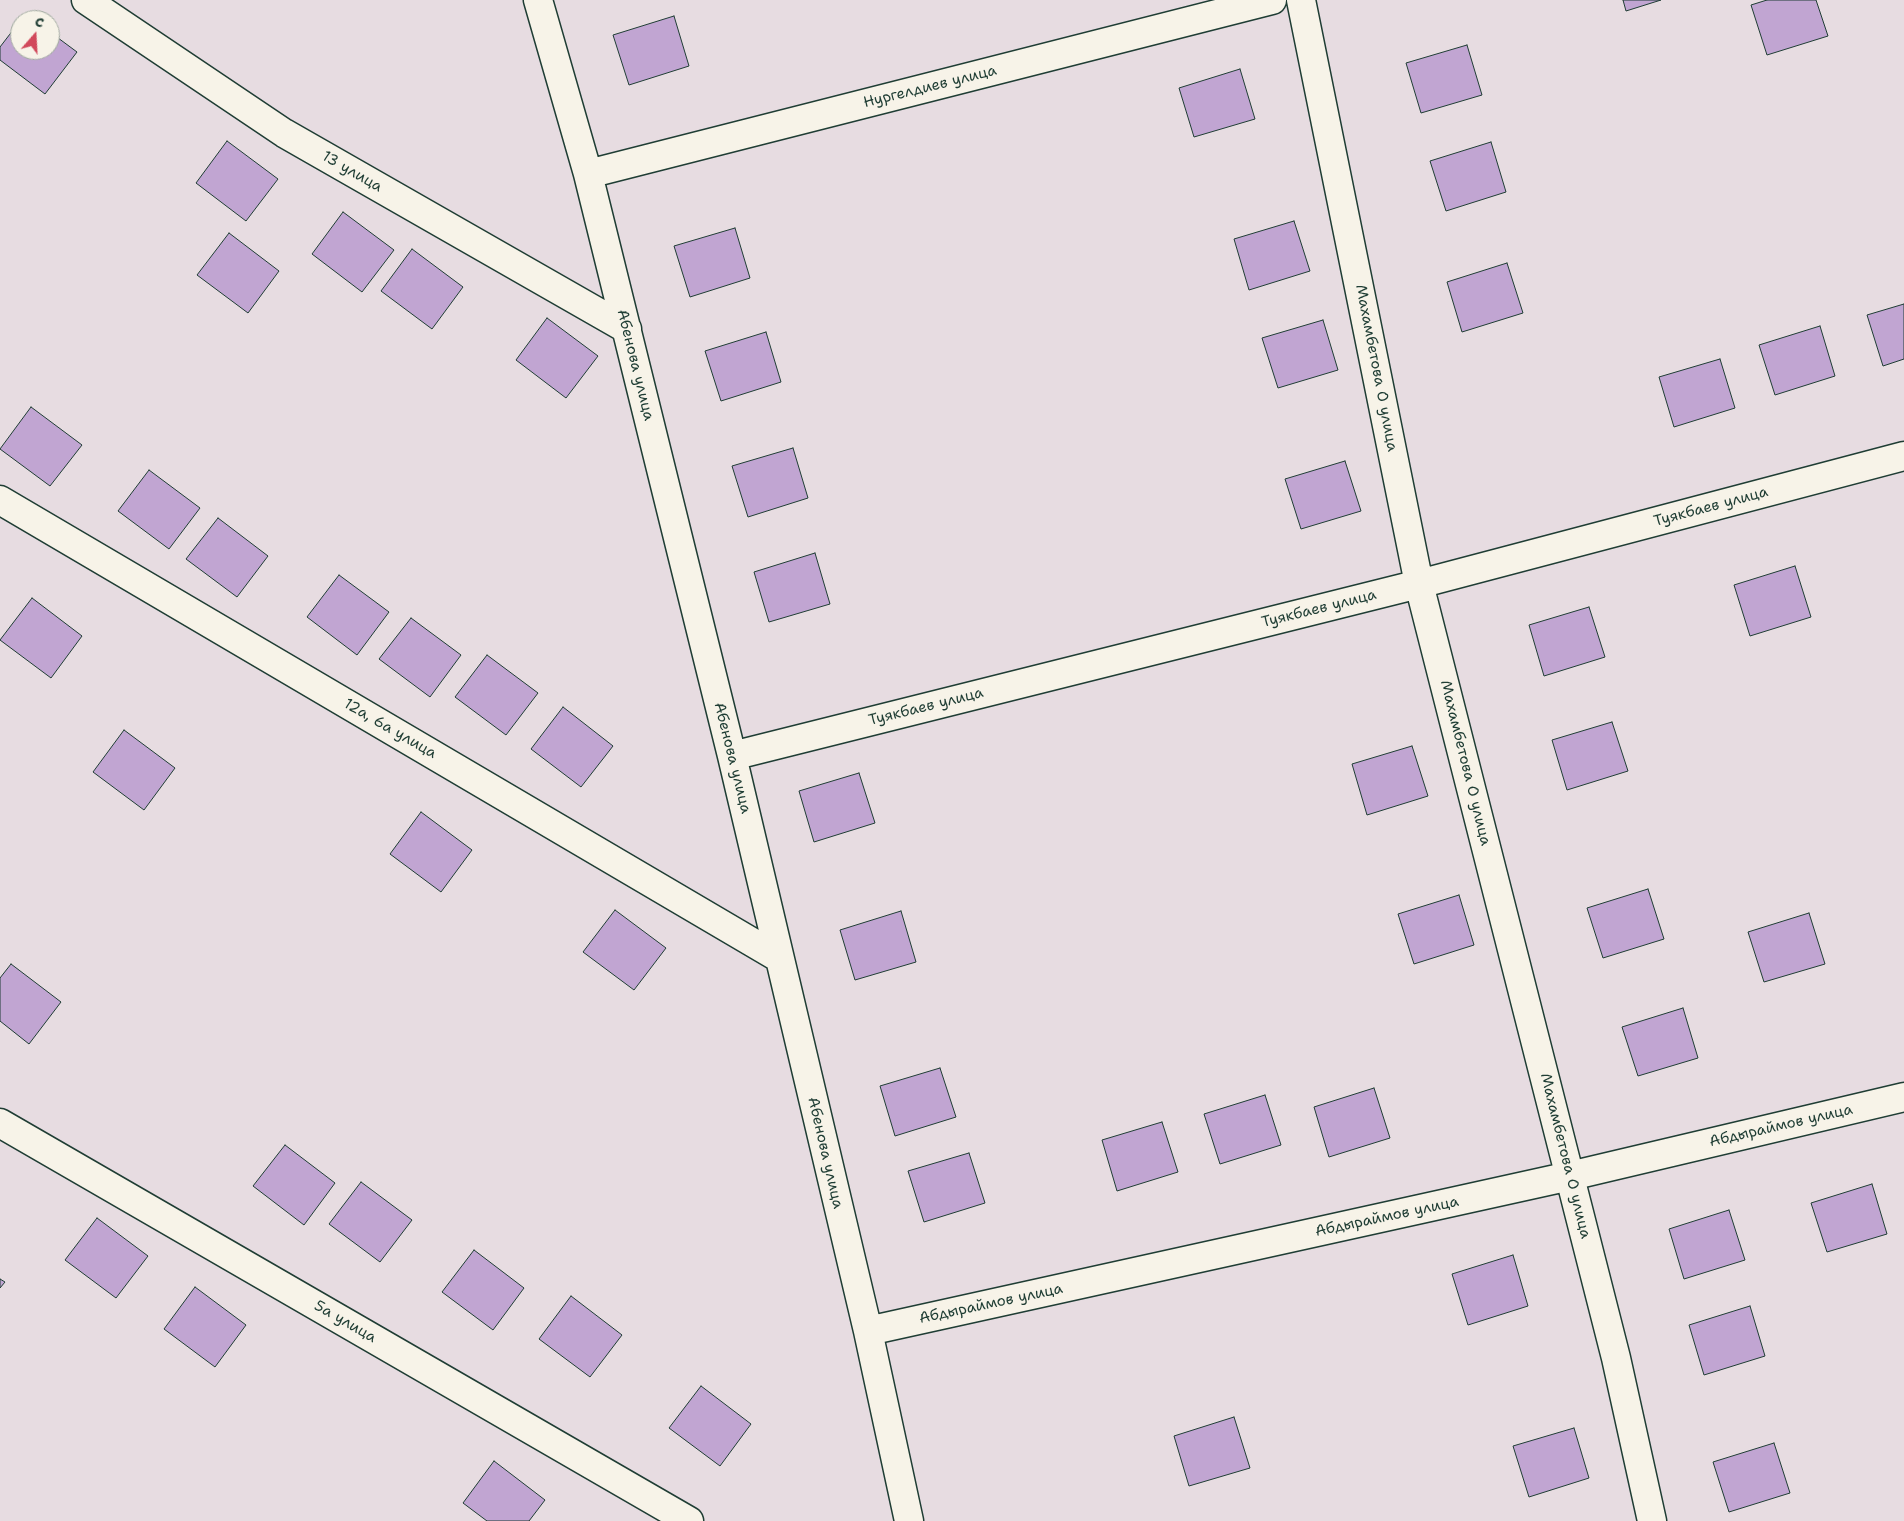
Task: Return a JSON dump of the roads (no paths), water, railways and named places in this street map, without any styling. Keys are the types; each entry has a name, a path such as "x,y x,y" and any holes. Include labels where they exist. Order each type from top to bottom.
{"street":[{"name":"13 улица","path":"86,0 284,133 626,330"},
{"name":"Абенова улица","path":"538,0 588,174 732,756 868,1331 909,1521"},
{"name":"Нургелдиев улица","path":"588,174 1272,0"},
{"name":"Махамбетова О улица","path":"1301,0 1419,584 1616,1358 1652,1521"},
{"name":"Туякбаев улица","path":"732,756 1419,584 1904,456"},
{"name":"12а, 6а улица","path":"0,500 780,958"},
{"name":"Абдыраймов улица","path":"868,1331 1570,1176 1904,1097"},
{"name":"5а улица","path":"0,1123 689,1521"}]}
